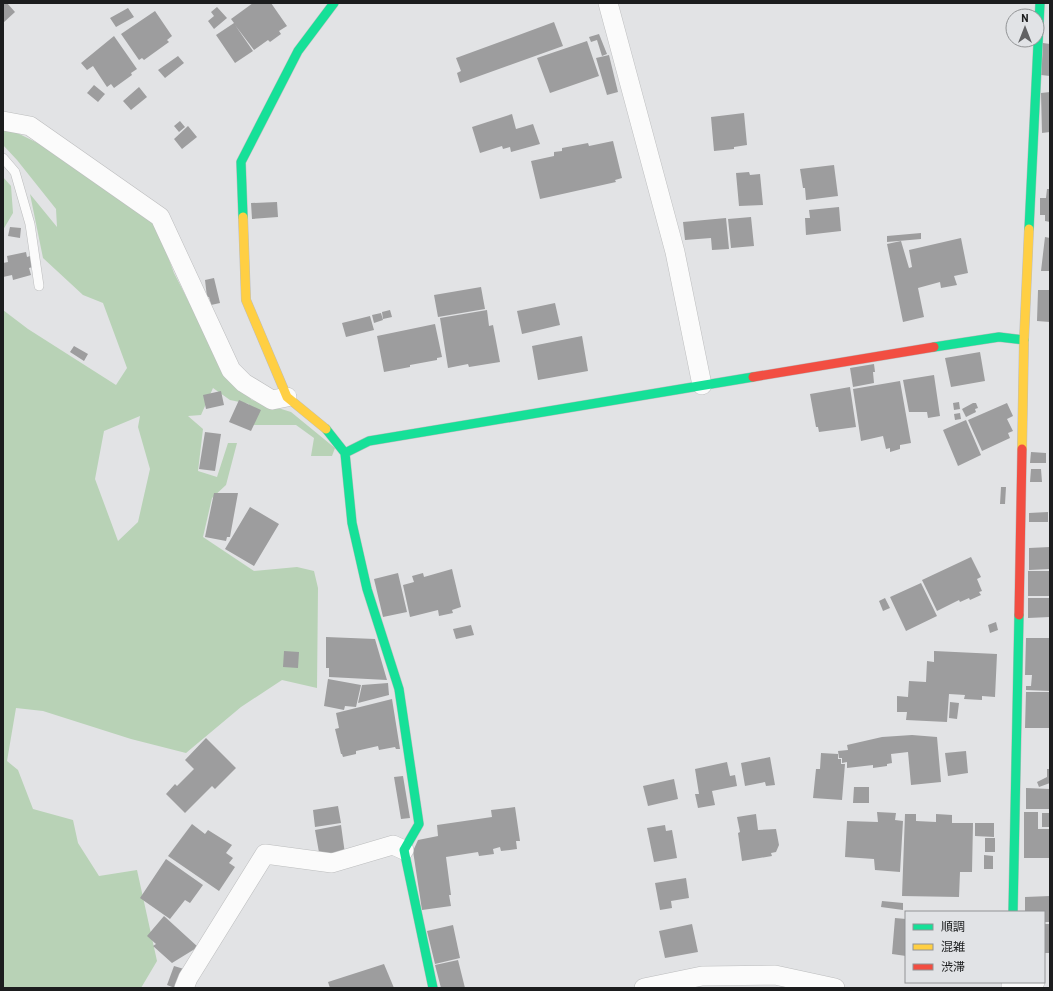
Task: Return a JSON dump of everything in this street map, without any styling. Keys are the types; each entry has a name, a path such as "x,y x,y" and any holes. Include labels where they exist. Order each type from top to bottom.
{"street":[{"path":"334,3 298,51 241,162 246,300 287,397 323,426 345,453 354,531 367,589 399,689 419,824 404,850 433,988"},
{"path":"608,3 676,252 702,384"},
{"path":"1013,911 1024,340 1040,3"},
{"path":"3,121 30,126 160,217 231,370 244,383 272,400 287,397"},
{"path":"345,453 369,441 702,384 999,337 1024,340"},
{"path":"184,988 188,978 265,854 332,863 393,845 404,850"},
{"path":"644,988 702,976 775,975 835,988"},
{"path":"1011,985 1027,983"}],"lane":[{"path":"3,158 15,172 28,216 39,286"}],"green space":[{"path":"7,128 54,151 154,219 174,273 228,378 252,400 291,412 335,448 332,456 311,456 314,438 296,425 249,425 249,404 230,400 213,388 201,415 188,416 203,429 198,471 217,477 228,443 237,443 226,485 212,498 203,537 254,571 297,567 314,571 318,588 317,688 282,680 241,707 186,753 131,739 43,711 16,708 7,761 18,770 33,809 73,820 78,843 99,876 137,870 157,961 141,988 3,988 3,310 28,329 116,385 127,368 103,303 83,295 43,258 30,194 57,227 56,209 17,160 3,145 3,130","holes":["140,416 138,427 150,469 138,522 118,541 95,479 104,431"]},
{"path":"3,177 11,186 13,213 3,230"}],"building":[{"path":"3,3 7,3 15,12 3,23"},
{"path":"253,3 271,3 287,26 279,31 281,34 270,42 268,40 254,50 235,25 253,51 235,63 216,35 234,23 231,19"},
{"path":"217,7 227,18 214,29 208,21 214,16 211,12"},
{"path":"128,8 134,17 116,27 110,18"},
{"path":"155,11 172,36 167,40 169,42 144,60 142,58 139,60 121,34"},
{"path":"554,22 563,46 460,83 457,73 461,71 456,58"},
{"path":"599,34 607,54 602,56 597,40 591,42 589,37"},
{"path":"114,36 137,69 131,73 132,75 114,88 111,84 107,87 93,66 87,70 81,63"},
{"path":"587,41 599,76 550,93 537,58"},
{"path":"1045,43 1050,44 1050,76 1041,75 1043,48 1045,48"},
{"path":"609,55 618,92 607,95 596,58"},
{"path":"178,56 184,63 165,78 158,70"},
{"path":"94,85 105,94 98,102 87,93"},
{"path":"139,87 147,97 131,110 123,101"},
{"path":"1050,92 1050,132 1042,133 1041,93"},
{"path":"744,113 747,145 734,147 734,149 714,151 711,117"},
{"path":"512,114 516,129 533,124 540,144 511,152 510,147 503,149 502,146 480,153 472,127"},
{"path":"180,121 185,127 179,132 174,126"},
{"path":"188,126 197,137 182,149 174,139"},
{"path":"613,141 622,178 615,180 616,182 540,199 531,161 554,156 554,152 562,151 562,148 588,143 589,146"},
{"path":"834,165 838,196 806,200 805,188 803,188 800,169"},
{"path":"749,172 750,175 760,174 763,205 739,206 736,173"},
{"path":"1047,189 1050,189 1050,222 1045,221 1045,215 1040,215 1040,198 1046,198"},
{"path":"277,202 278,217 252,219 251,203"},
{"path":"839,207 841,231 806,235 805,218 810,218 809,210"},
{"path":"751,217 754,246 731,248 728,219"},
{"path":"726,218 729,249 712,250 711,238 685,240 683,222"},
{"path":"10,227 21,228 20,238 8,236"},
{"path":"921,233 921,239 887,242 887,236"},
{"path":"1045,237 1050,238 1050,271 1041,271"},
{"path":"961,238 968,273 954,276 957,285 941,288 940,282 918,288 924,317 903,322 887,244 901,241 909,268 912,267 909,250"},
{"path":"26,252 27,257 30,256 33,267 29,268 31,275 13,280 12,275 3,277 3,263 8,262 7,256"},
{"path":"214,278 220,303 211,305 209,297 207,297 205,280"},
{"path":"481,287 485,309 438,317 434,295"},
{"path":"1038,290 1050,290 1050,322 1037,321"},
{"path":"555,303 560,325 522,334 517,311"},
{"path":"390,310 392,317 383,319 382,312"},
{"path":"487,310 489,326 493,325 500,362 469,367 468,364 448,368 440,318"},
{"path":"381,313 383,320 374,323 372,315"},
{"path":"370,316 374,330 346,337 342,323"},
{"path":"435,324 442,357 437,358 437,360 410,365 410,367 384,372 377,336"},
{"path":"582,336 588,371 538,380 532,346"},
{"path":"74,346 88,354 84,361 70,352"},
{"path":"980,352 985,381 951,387 945,358"},
{"path":"874,364 874,383 853,387 850,368"},
{"path":"934,375 940,416 928,418 927,412 909,412 903,380"},
{"path":"900,381 911,443 900,445 900,449 890,452 890,448 886,449 883,436 861,441 853,389"},
{"path":"850,387 856,427 819,432 818,427 816,427 810,394"},
{"path":"221,391 224,405 206,409 203,395"},
{"path":"239,400 261,410 251,431 229,422"},
{"path":"959,402 960,409 954,410 953,403"},
{"path":"976,403 978,408 975,409 976,412 966,417 962,409"},
{"path":"1007,403 1013,416 1007,419 1013,431 1008,433 1010,438 982,451 968,420"},
{"path":"960,413 961,419 955,420 954,414"},
{"path":"966,420 981,455 958,466 943,430"},
{"path":"205,432 221,434 215,471 199,469"},
{"path":"1031,452 1046,453 1046,463 1030,463"},
{"path":"1031,469 1041,469 1042,482 1030,482"},
{"path":"1001,487 1006,487 1005,504 1000,504"},
{"path":"214,493 238,493 230,537 227,537 226,541 205,537"},
{"path":"250,507 279,524 254,566 225,549"},
{"path":"1048,512 1048,522 1029,522 1029,513"},
{"path":"1050,547 1050,569 1029,570 1029,548"},
{"path":"971,557 981,577 977,579 982,591 979,592 981,595 970,600 969,598 960,602 959,600 937,611 922,580"},
{"path":"452,569 461,607 452,610 453,613 439,616 438,610 410,617 403,585 414,582 412,576 423,573 424,577"},
{"path":"1028,571 1050,571 1050,596 1028,596"},
{"path":"398,573 407,612 383,617 374,579"},
{"path":"921,583 937,616 906,631 890,597"},
{"path":"885,598 890,608 883,611 879,601"},
{"path":"1028,598 1050,598 1050,617 1028,618"},
{"path":"996,622 998,630 990,633 988,625"},
{"path":"471,625 474,635 456,639 453,629"},
{"path":"326,637 375,639 387,680 329,677 329,668 326,668"},
{"path":"1026,638 1050,638 1050,691 1026,690 1026,686 1031,686 1032,675 1025,675"},
{"path":"284,651 299,652 298,668 283,667"},
{"path":"934,651 997,654 995,697 982,696 982,700 964,699 965,695 949,694 947,722 906,720 907,712 897,712 897,696 908,697 909,681 926,682 927,661 934,662"},
{"path":"328,679 361,685 356,707 345,706 344,710 324,706"},
{"path":"388,683 389,695 358,703 362,685"},
{"path":"1026,692 1050,692 1050,728 1025,728"},
{"path":"392,699 400,749 396,749 395,747 379,750 378,746 356,751 356,754 343,757 335,729 339,728 336,713"},
{"path":"950,702 959,703 957,719 949,718"},
{"path":"912,735 937,737 941,782 911,785 908,752 891,754 892,763 887,764 887,766 873,768 873,765 847,768 847,762 842,763 842,758 839,758 838,751 848,750 847,745 882,737"},
{"path":"206,738 236,768 215,789 212,786 185,813 166,794 175,784 177,786 194,769 185,760"},
{"path":"966,751 968,773 948,776 945,753"},
{"path":"821,753 838,754 838,759 841,759 841,764 845,764 842,800 813,798 816,769 820,769"},
{"path":"770,757 775,785 766,786 765,782 745,786 741,763"},
{"path":"727,762 730,776 735,775 737,786 712,791 715,805 698,808 695,794 699,794 695,769"},
{"path":"1047,769 1050,769 1050,783 1039,787 1037,782 1047,777"},
{"path":"403,776 410,818 401,819 394,777"},
{"path":"674,779 678,799 648,806 643,786"},
{"path":"854,787 869,787 869,803 853,803"},
{"path":"1026,788 1050,789 1050,809 1026,809"},
{"path":"338,806 341,823 315,827 313,810"},
{"path":"515,807 520,841 516,841 517,849 501,851 500,847 493,849 494,854 479,856 478,852 446,857 451,906 422,910 413,851 418,840 438,836 437,825 492,817 491,810"},
{"path":"877,812 896,813 895,820 903,821 900,872 875,870 874,859 845,857 847,821 878,822"},
{"path":"1024,812 1038,812 1038,829 1050,829 1050,858 1024,858"},
{"path":"1042,813 1050,813 1050,827 1042,827"},
{"path":"756,814 758,830 776,829 779,845 776,852 771,853 772,856 742,861 738,833 740,832 737,817"},
{"path":"905,814 916,814 916,821 936,822 936,814 952,815 952,823 973,823 972,872 960,872 959,897 902,896"},
{"path":"975,823 994,823 994,837 975,836"},
{"path":"192,824 205,834 208,830 232,845 226,853 233,858 229,863 235,867 219,891 168,856"},
{"path":"341,825 345,854 320,858 315,830"},
{"path":"665,825 666,831 672,830 677,858 654,862 647,828"},
{"path":"985,838 995,838 995,852 985,852"},
{"path":"984,855 993,856 993,869 984,869"},
{"path":"166,859 203,885 190,903 185,900 170,919 140,898"},
{"path":"686,878 689,898 671,901 672,908 660,910 655,883"},
{"path":"1050,896 1050,922 1045,922 1045,911 1025,911 1025,897"},
{"path":"882,901 903,903 903,910 881,907"},
{"path":"164,916 198,947 172,963 153,946 156,944 147,936"},
{"path":"895,918 905,919 905,956 892,954"},
{"path":"692,924 698,952 665,958 659,931"},
{"path":"1045,924 1050,924 1050,953 1045,953"},
{"path":"453,925 460,958 435,964 427,931"},
{"path":"458,960 465,988 441,988 435,965"},
{"path":"384,964 394,988 330,988 328,982"},
{"path":"174,966 184,969 175,988 167,985"}],"traffic: fast":[{"path":"243,217 241,162 298,51 334,3"},
{"path":"1029,229 1040,3"},
{"path":"934,347 999,337 1024,340"},
{"path":"345,453 369,441 753,377"},
{"path":"326,429 345,453 352,523 367,589 399,689 419,824 404,850 433,988"},
{"path":"1013,911 1019,615"}],"traffic: slow":[{"path":"243,217 246,300 287,397 326,429"},
{"path":"1022,449 1024,340 1029,229"}],"traffic: jam":[{"path":"753,377 934,347"},
{"path":"1019,615 1022,449"}]}
